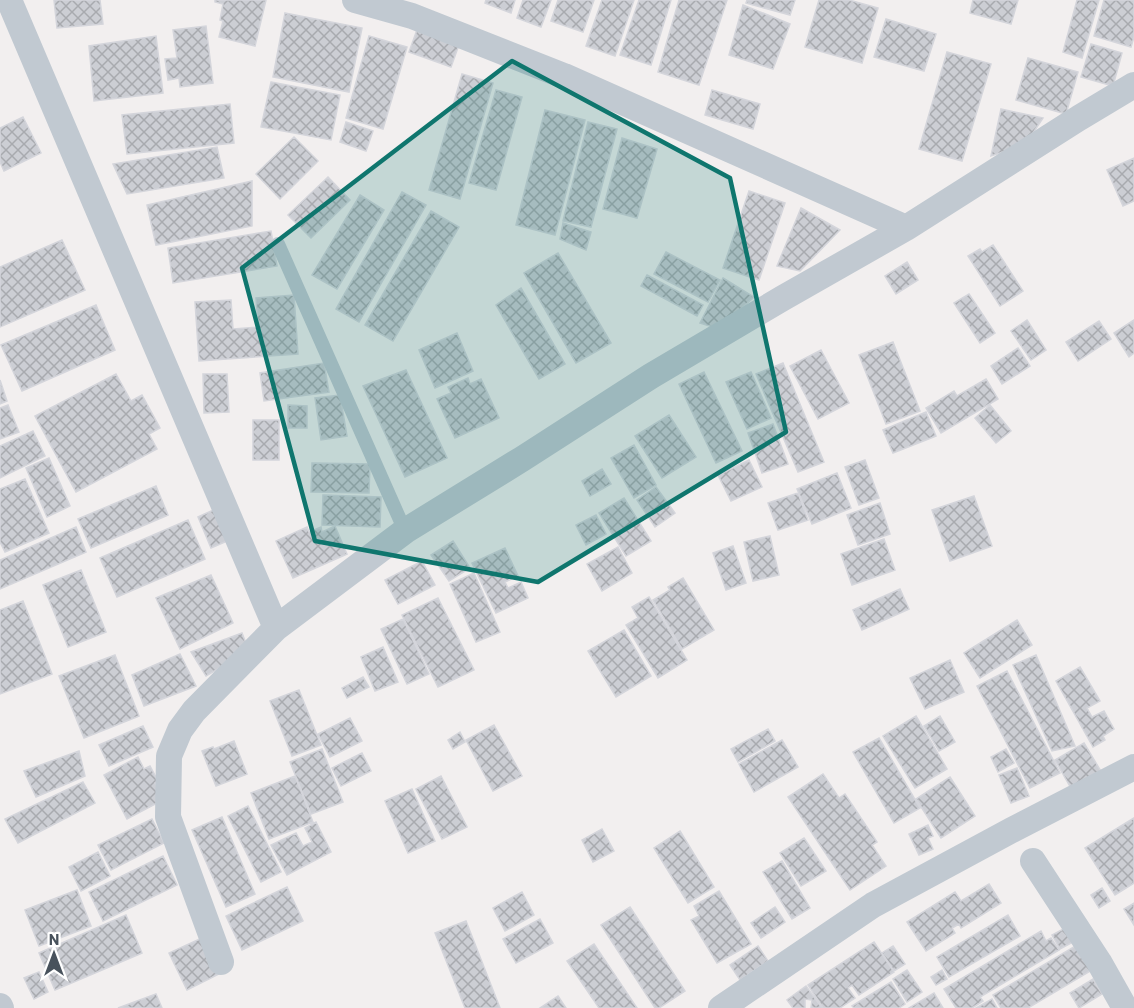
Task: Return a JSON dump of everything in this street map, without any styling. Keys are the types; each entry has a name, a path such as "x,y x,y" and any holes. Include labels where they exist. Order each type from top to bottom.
{"street":[{"path":"9,0 276,628"},
{"path":"355,0 412,16 564,76 906,228"},
{"path":"221,962 168,817 169,756 180,730 194,711 276,628 405,531 651,376 906,228 1134,85"},
{"path":"736,1004 873,905 1134,767"},
{"path":"1033,861 1099,962 1125,1008"}],"lane":[{"path":"278,244 405,531"}],"highlighted area":[{"path":"512,61 730,178 786,432 538,582 315,541 242,268"}],"building":[{"path":"54,0 100,0 103,24 57,28"},
{"path":"215,0 266,0 255,46 219,37 223,21 220,20 223,4"},
{"path":"486,0 515,0 511,13 485,3"},
{"path":"523,0 551,0 541,27 517,18"},
{"path":"558,0 594,0 583,32 551,21"},
{"path":"602,0 634,0 615,56 586,46"},
{"path":"639,0 671,0 651,65 620,55"},
{"path":"679,0 727,0 699,85 658,72"},
{"path":"747,0 795,0 790,15 746,3"},
{"path":"819,0 849,0 878,8 862,63 805,47"},
{"path":"973,0 1018,0 1011,24 970,13"},
{"path":"1077,0 1099,0 1082,58 1063,52"},
{"path":"1104,0 1134,0 1134,37 1131,47 1094,36"},
{"path":"743,5 790,24 773,69 729,55"},
{"path":"285,13 362,28 349,92 273,77"},
{"path":"886,19 936,34 924,71 874,57"},
{"path":"206,26 213,83 180,87 179,78 168,80 165,59 177,58 173,30"},
{"path":"418,27 460,42 451,67 409,52"},
{"path":"156,36 163,93 94,101 89,46"},
{"path":"369,36 407,47 383,129 346,118"},
{"path":"1091,44 1122,53 1113,86 1081,77"},
{"path":"947,52 991,64 962,161 919,149"},
{"path":"1028,58 1078,72 1066,114 1016,100"},
{"path":"462,74 493,83 460,199 429,190"},
{"path":"271,82 340,95 331,140 261,127"},
{"path":"496,90 522,97 496,190 469,183"},
{"path":"712,90 760,104 753,129 705,115"},
{"path":"230,104 234,143 127,154 122,115"},
{"path":"1001,109 1043,118 1025,145 991,156"},
{"path":"545,110 585,120 555,235 516,225"},
{"path":"23,117 41,153 4,171 0,162 0,128"},
{"path":"346,122 373,131 366,151 340,142"},
{"path":"588,122 617,129 591,227 563,221"},
{"path":"294,137 318,161 280,199 256,174"},
{"path":"622,138 657,149 637,218 603,209"},
{"path":"217,147 224,178 127,194 113,164"},
{"path":"1134,158 1134,201 1123,206 1107,170"},
{"path":"328,177 350,200 311,238 288,215"},
{"path":"252,181 252,226 156,245 147,205"},
{"path":"749,191 785,203 759,280 723,268"},
{"path":"402,192 426,205 359,322 336,309"},
{"path":"360,195 384,210 337,289 312,275"},
{"path":"801,208 840,230 800,271 777,266"},
{"path":"431,211 459,227 393,341 365,325"},
{"path":"563,223 591,232 586,250 560,239"},
{"path":"271,231 277,266 173,283 168,248"},
{"path":"62,240 85,290 0,327 0,267"},
{"path":"993,245 1023,291 1000,306 968,256 980,249 982,252"},
{"path":"666,252 720,280 708,302 654,274"},
{"path":"558,253 611,343 576,363 524,273"},
{"path":"907,262 918,280 896,294 885,276"},
{"path":"647,275 703,305 697,316 641,286"},
{"path":"723,278 754,297 719,329 700,323"},
{"path":"521,288 565,364 539,379 496,305"},
{"path":"969,294 995,333 980,343 954,303"},
{"path":"294,295 298,354 199,361 195,302 231,300 233,329 258,327 256,298"},
{"path":"96,305 115,350 22,391 1,345"},
{"path":"1027,320 1046,350 1031,360 1011,331"},
{"path":"1134,320 1134,353 1129,357 1114,333"},
{"path":"1099,321 1111,339 1078,361 1066,342"},
{"path":"457,333 473,371 435,388 419,350"},
{"path":"893,342 920,411 886,424 859,355"},
{"path":"1018,348 1030,366 1002,384 991,366"},
{"path":"821,350 849,403 818,419 790,366"},
{"path":"324,363 329,392 264,401 260,373"},
{"path":"783,363 824,462 798,472 756,374"},
{"path":"406,370 447,458 405,477 363,386"},
{"path":"704,372 742,451 716,463 679,384"},
{"path":"751,372 771,418 747,429 726,382"},
{"path":"116,374 131,401 142,395 160,428 149,434 157,449 76,492 35,416"},
{"path":"203,374 227,374 229,412 204,413"},
{"path":"468,378 470,384 481,379 499,418 455,438 437,399 451,393 448,387"},
{"path":"986,379 998,399 941,433 926,408 954,391 957,396"},
{"path":"0,380 7,401 0,404"},
{"path":"340,395 347,436 321,440 315,398"},
{"path":"8,405 19,432 0,439 0,408"},
{"path":"288,405 307,406 307,428 288,428"},
{"path":"990,405 1011,431 996,443 975,418"},
{"path":"926,412 936,436 893,453 883,430"},
{"path":"669,415 696,457 662,478 635,436"},
{"path":"253,420 279,420 279,460 253,460"},
{"path":"773,424 788,464 762,473 748,433"},
{"path":"33,431 45,456 0,478 0,446"},
{"path":"634,445 656,485 634,498 611,458"},
{"path":"49,458 70,506 47,517 26,468"},
{"path":"749,460 762,487 731,501 718,475"},
{"path":"865,460 879,498 859,505 845,467"},
{"path":"312,463 370,464 369,493 311,492"},
{"path":"602,469 611,484 590,496 582,481"},
{"path":"837,473 851,508 812,524 797,489"},
{"path":"25,479 49,533 5,552 0,542 0,489"},
{"path":"156,486 168,515 91,548 78,519"},
{"path":"656,487 675,513 655,527 637,500"},
{"path":"798,493 808,520 778,530 768,503"},
{"path":"323,495 381,497 380,527 322,525"},
{"path":"974,496 992,546 950,561 932,510"},
{"path":"624,498 651,541 626,556 599,513"},
{"path":"880,503 890,534 858,545 847,515"},
{"path":"220,507 234,538 211,548 198,517"},
{"path":"596,515 606,534 586,545 576,525"},
{"path":"188,520 205,559 117,597 100,558"},
{"path":"335,526 347,554 293,578 276,541 307,527 309,532 321,527 322,532"},
{"path":"76,527 86,552 0,589 0,560"},
{"path":"770,536 779,575 753,581 744,542"},
{"path":"884,539 895,570 852,585 841,554"},
{"path":"453,541 470,568 449,581 431,555"},
{"path":"733,546 746,583 726,590 713,553"},
{"path":"618,547 632,573 602,591 587,564"},
{"path":"505,548 518,576 505,582 508,588 521,582 528,598 496,613 472,563"},
{"path":"422,561 435,585 398,604 385,580"},
{"path":"81,570 106,632 68,647 43,585"},
{"path":"474,573 500,632 476,642 450,584"},
{"path":"211,575 233,623 180,649 156,598"},
{"path":"683,578 714,630 682,649 653,600 670,590 668,587"},
{"path":"900,589 909,609 862,630 853,610"},
{"path":"649,597 687,660 658,678 626,625 638,618 632,607"},
{"path":"438,598 474,670 438,687 402,615"},
{"path":"23,601 52,674 0,694 0,610"},
{"path":"403,619 429,674 407,684 381,629"},
{"path":"1017,620 1032,645 980,678 964,653"},
{"path":"624,630 651,676 616,697 588,651"},
{"path":"242,633 249,651 206,676 191,652"},
{"path":"383,647 398,682 375,691 361,657"},
{"path":"180,654 196,686 144,706 132,675"},
{"path":"115,655 139,716 84,738 59,676"},
{"path":"1036,655 1075,746 1052,751 1013,665"},
{"path":"950,660 964,692 925,709 910,678"},
{"path":"1080,667 1100,701 1087,708 1092,717 1104,711 1114,729 1103,736 1105,740 1093,747 1056,681"},
{"path":"1007,671 1060,773 1030,788 977,686"},
{"path":"363,677 369,687 347,698 342,688"},
{"path":"299,690 321,745 292,756 270,701"},
{"path":"916,716 947,769 915,788 883,736"},
{"path":"940,716 955,742 939,751 924,726"},
{"path":"350,718 362,741 330,757 318,734"},
{"path":"494,725 522,776 493,791 466,740"},
{"path":"143,726 153,747 109,766 99,745"},
{"path":"768,729 775,741 738,762 731,749"},
{"path":"460,732 465,742 453,749 448,740"},
{"path":"879,738 920,808 894,823 853,752"},
{"path":"782,740 798,767 754,792 739,764"},
{"path":"234,741 247,774 216,786 202,751"},
{"path":"1084,743 1102,773 1072,790 1055,760"},
{"path":"322,749 343,802 311,814 290,762"},
{"path":"1006,749 1014,763 998,772 991,757"},
{"path":"79,751 85,776 36,797 24,771"},
{"path":"362,753 371,771 341,786 332,768"},
{"path":"138,757 144,769 150,766 158,781 155,783 163,800 127,819 104,775"},
{"path":"1017,768 1029,796 1011,803 999,775"},
{"path":"823,774 839,798 845,794 877,842 872,845 886,866 850,890 788,797"},
{"path":"295,776 313,822 269,839 251,793"},
{"path":"441,776 467,827 442,839 416,789"},
{"path":"950,777 975,816 941,838 916,799"},
{"path":"83,782 95,803 18,843 5,819"},
{"path":"412,789 435,841 408,853 385,801"},
{"path":"248,806 281,872 261,882 228,816"},
{"path":"222,817 255,894 226,907 192,830"},
{"path":"1134,818 1134,883 1115,895 1085,848"},
{"path":"152,819 164,843 111,870 98,845"},
{"path":"316,822 331,852 287,875 271,845 296,833 303,846 312,842 305,828"},
{"path":"928,825 933,836 928,838 933,849 919,855 909,834"},
{"path":"602,829 614,851 593,862 582,840"},
{"path":"680,831 714,887 688,903 654,848"},
{"path":"804,838 826,871 801,886 780,853"},
{"path":"98,852 110,876 81,891 69,867"},
{"path":"163,856 177,885 103,921 89,892"},
{"path":"782,861 810,908 792,919 763,872"},
{"path":"989,884 1001,903 961,928 959,924 952,928 955,933 926,951 907,922 955,892 961,901"},
{"path":"287,887 303,921 242,950 226,916"},
{"path":"1102,888 1110,901 1099,908 1091,895"},
{"path":"77,890 91,926 39,946 25,910"},
{"path":"719,891 751,944 717,963 691,920 699,916 694,906"},
{"path":"522,892 534,915 505,931 493,908"},
{"path":"1134,903 1134,925 1124,909"},
{"path":"630,907 685,991 659,1008 655,1008 601,925"},
{"path":"775,907 785,922 761,938 751,923"},
{"path":"126,915 142,953 55,990 39,953"},
{"path":"1008,915 1020,936 949,977 937,957"},
{"path":"540,919 553,943 516,963 503,939"},
{"path":"466,921 500,1008 465,1008 435,933"},
{"path":"1067,927 1075,941 1060,949 1052,935"},
{"path":"1041,931 1046,941 1051,938 1059,950 980,997 983,1001 972,1008 956,1008 944,989"},
{"path":"204,937 221,973 187,990 169,953"},
{"path":"874,942 894,972 859,995 852,985 848,988 855,998 840,1008 823,1008 808,985"},
{"path":"594,944 637,1008 599,1008 567,961"},
{"path":"1077,945 1092,970 1028,1008 1001,1008 993,995"},
{"path":"758,946 768,961 740,980 730,965"},
{"path":"893,946 905,964 894,971 882,953"},
{"path":"907,970 922,992 907,1002 893,979"},
{"path":"942,970 947,979 936,985 931,977"},
{"path":"39,972 48,992 34,999 24,978"},
{"path":"1093,979 1102,994 1079,1008 1070,993"},
{"path":"891,982 905,1004 899,1008 854,1008 852,1006"},
{"path":"806,986 822,1008 811,1008 812,1000 805,999 805,1008 793,1008 787,1000"},
{"path":"934,993 943,1008 909,1008"},
{"path":"156,994 162,1008 118,1008"},
{"path":"558,996 566,1008 540,1008"},
{"path":"992,999 997,1008 976,1008"}]}
